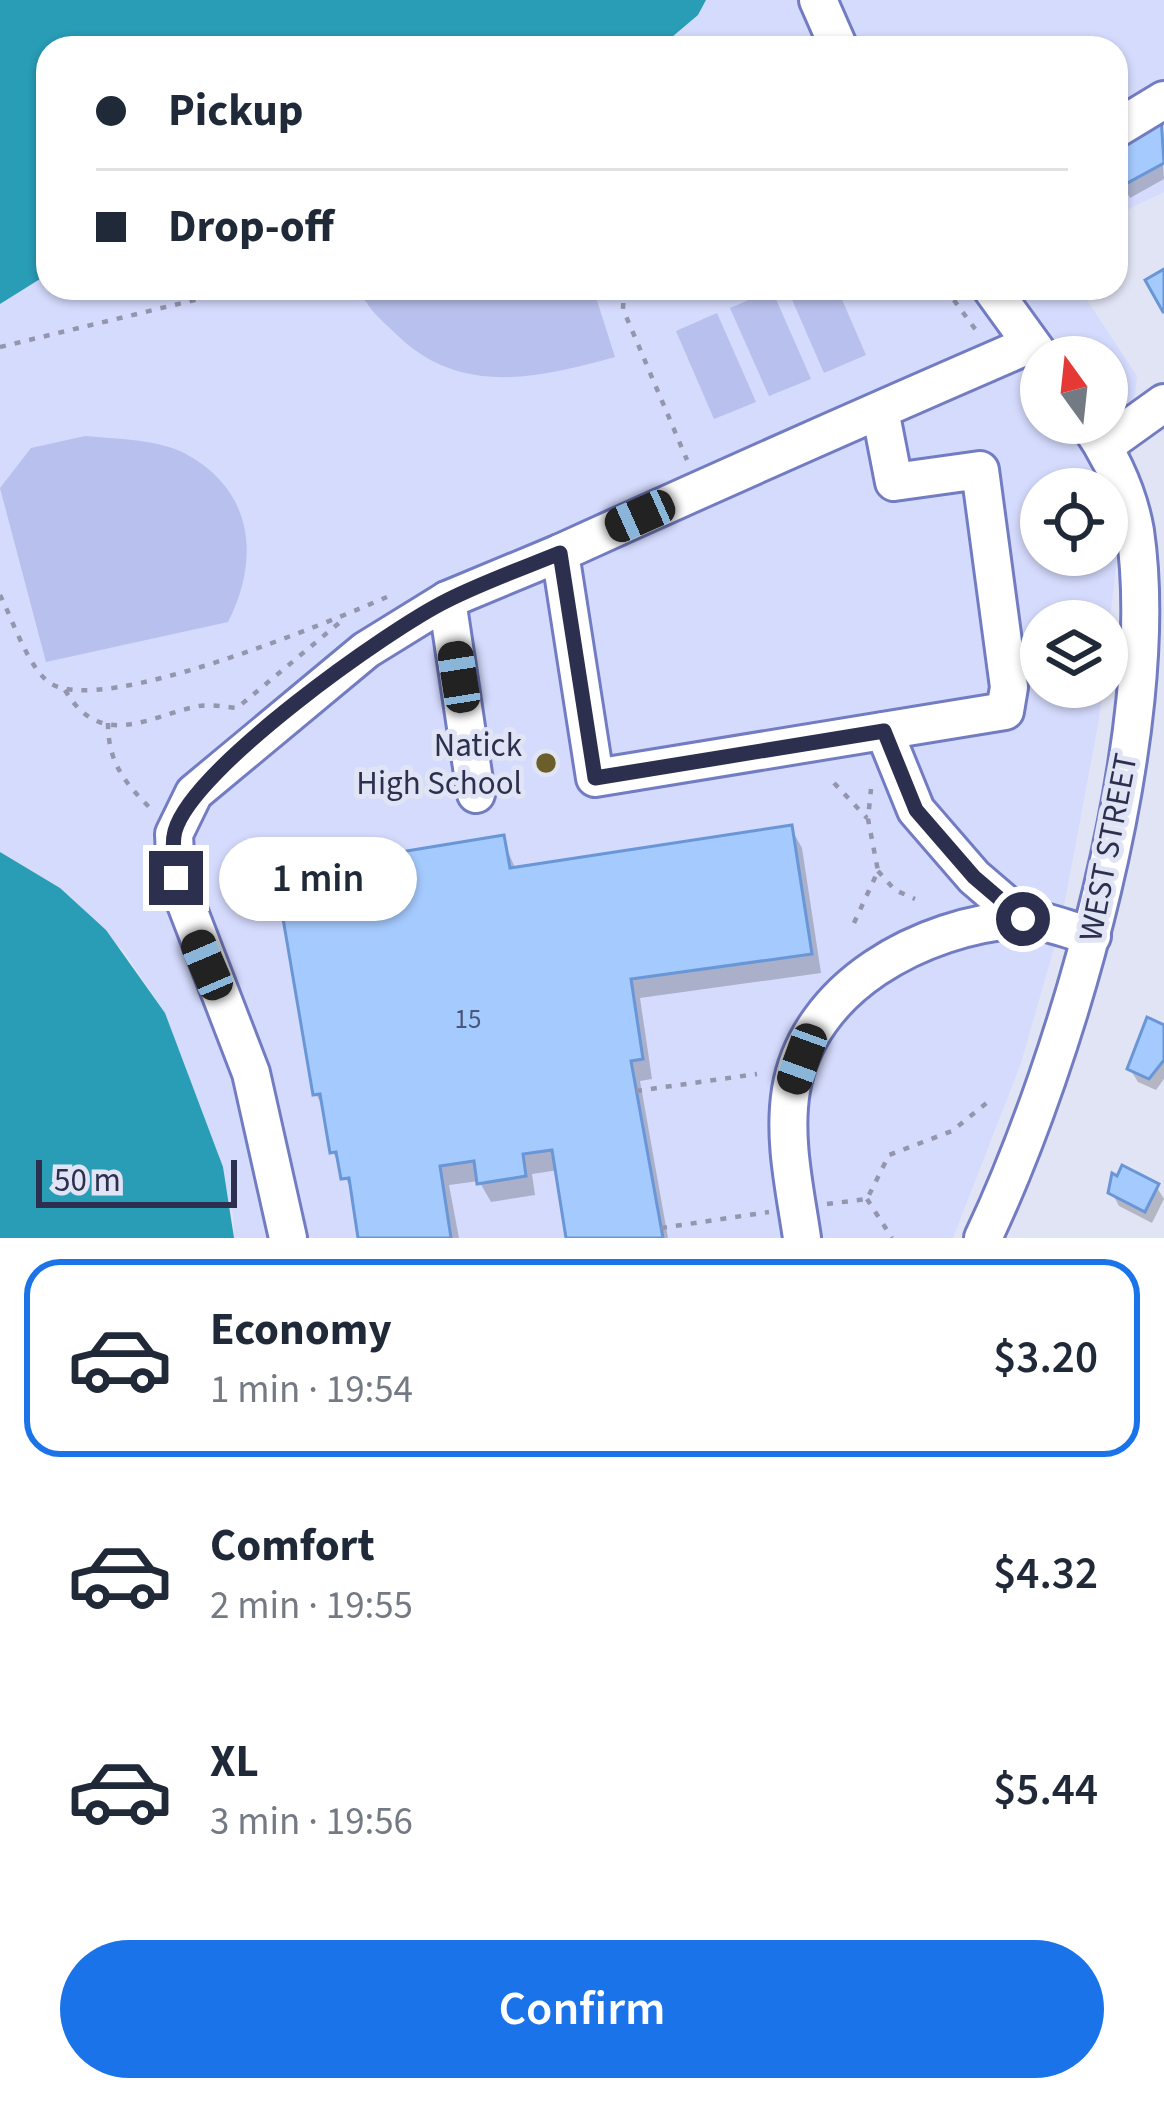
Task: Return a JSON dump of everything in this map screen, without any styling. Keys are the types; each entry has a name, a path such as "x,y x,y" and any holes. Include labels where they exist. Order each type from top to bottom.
{"street":[{"path":"818,0 834,36"},
{"path":"1128,122 1164,100"},
{"path":"1000,300 1026,336"},
{"path":"288,1238 250,1073 176,878 174,833 194,794 366,650 447,600 880,410 1020,357"},
{"name":"WEST STREET","path":"1128,419 1164,403"},
{"path":"560,553 595,778 1005,711 1009,687 980,470 894,482 880,410"},
{"name":"WEST STREET","path":"982,1238 1032,1119 1092,936 1131,729 1139,611 1135,530 1100,444"},
{"path":"447,600 476,794"},
{"path":"884,731 916,810 974,877 1023,919 1092,936"},
{"path":"800,1223 788,1143 791,1088 812,1030 847,986 907,951 1023,919"}],"path":[{"path":"0,347 195,300"},
{"path":"623,300 689,466"},
{"path":"953,300 981,337"},
{"path":"0,595 45,681 65,690 169,677 277,645 396,593"},
{"path":"65,690 77,711 108,723 148,724 200,706 237,708 352,612"},
{"path":"108,723 108,748 121,778 160,819"},
{"path":"872,778 868,819 878,871 895,890 915,899"},
{"path":"834,783 868,819"},
{"path":"854,923 878,871"},
{"path":"636,1091 757,1074"},
{"path":"662,1228 800,1223 867,1198 889,1155 952,1131 989,1101"},
{"path":"867,1198 892,1238"}],"shaded area":[{"path":"0,0 706,0 698,15 673,36 36,36 36,282 0,304"},
{"path":"706,0 1164,0 1164,192 1128,209 1128,36 673,36 698,15"},
{"name":"Natick High School","path":"36,282 36,300 1087,300 1111,336 1020,336 1020,444 1128,444 1128,362 1137,376 1127,468 1020,468 1020,576 1115,576 1112,600 1020,600 1020,708 1100,708 1060,927 1021,1063 953,1238 234,1238 233,1215 165,1013 123,950 0,852 0,304"},
{"path":"597,300 615,357 527,376 471,374 419,353 365,301"},
{"path":"749,300 776,300 811,379 769,396 730,308"},
{"path":"792,300 842,300 866,355 824,373"},
{"path":"717,313 756,402 714,419 676,331"},
{"path":"85,436 175,449 209,469 226,487 238,507 247,551 228,622 46,662 0,488 31,448"},
{"path":"0,852 60,888 106,930 165,1013 223,1167 234,1238 0,1238"}],"building":[{"path":"1161,117 1164,163 1128,183 1128,136"},
{"path":"1164,269 1164,312 1163,312 1145,280"},
{"name":"Natick High School","path":"792,825 812,954 631,979 643,1059 631,1061 663,1238 566,1238 552,1150 523,1154 526,1176 477,1184 474,1161 440,1166 451,1238 358,1238 349,1178 341,1179 336,1152 330,1153 320,1094 313,1095 278,889 378,873 376,856 504,835 510,868"},
{"path":"1147,1017 1164,1025 1164,1060 1149,1079 1127,1069"},
{"path":"1122,1165 1159,1184 1145,1212 1108,1193 1112,1173 1117,1176"}],"place":[{"name":"Natick High School","path":"546,763"}],"route":[{"path":"176,878 174,833 194,794 290,711 366,650 447,600 560,553 595,778 884,731 916,810 974,877 1023,919"}]}
